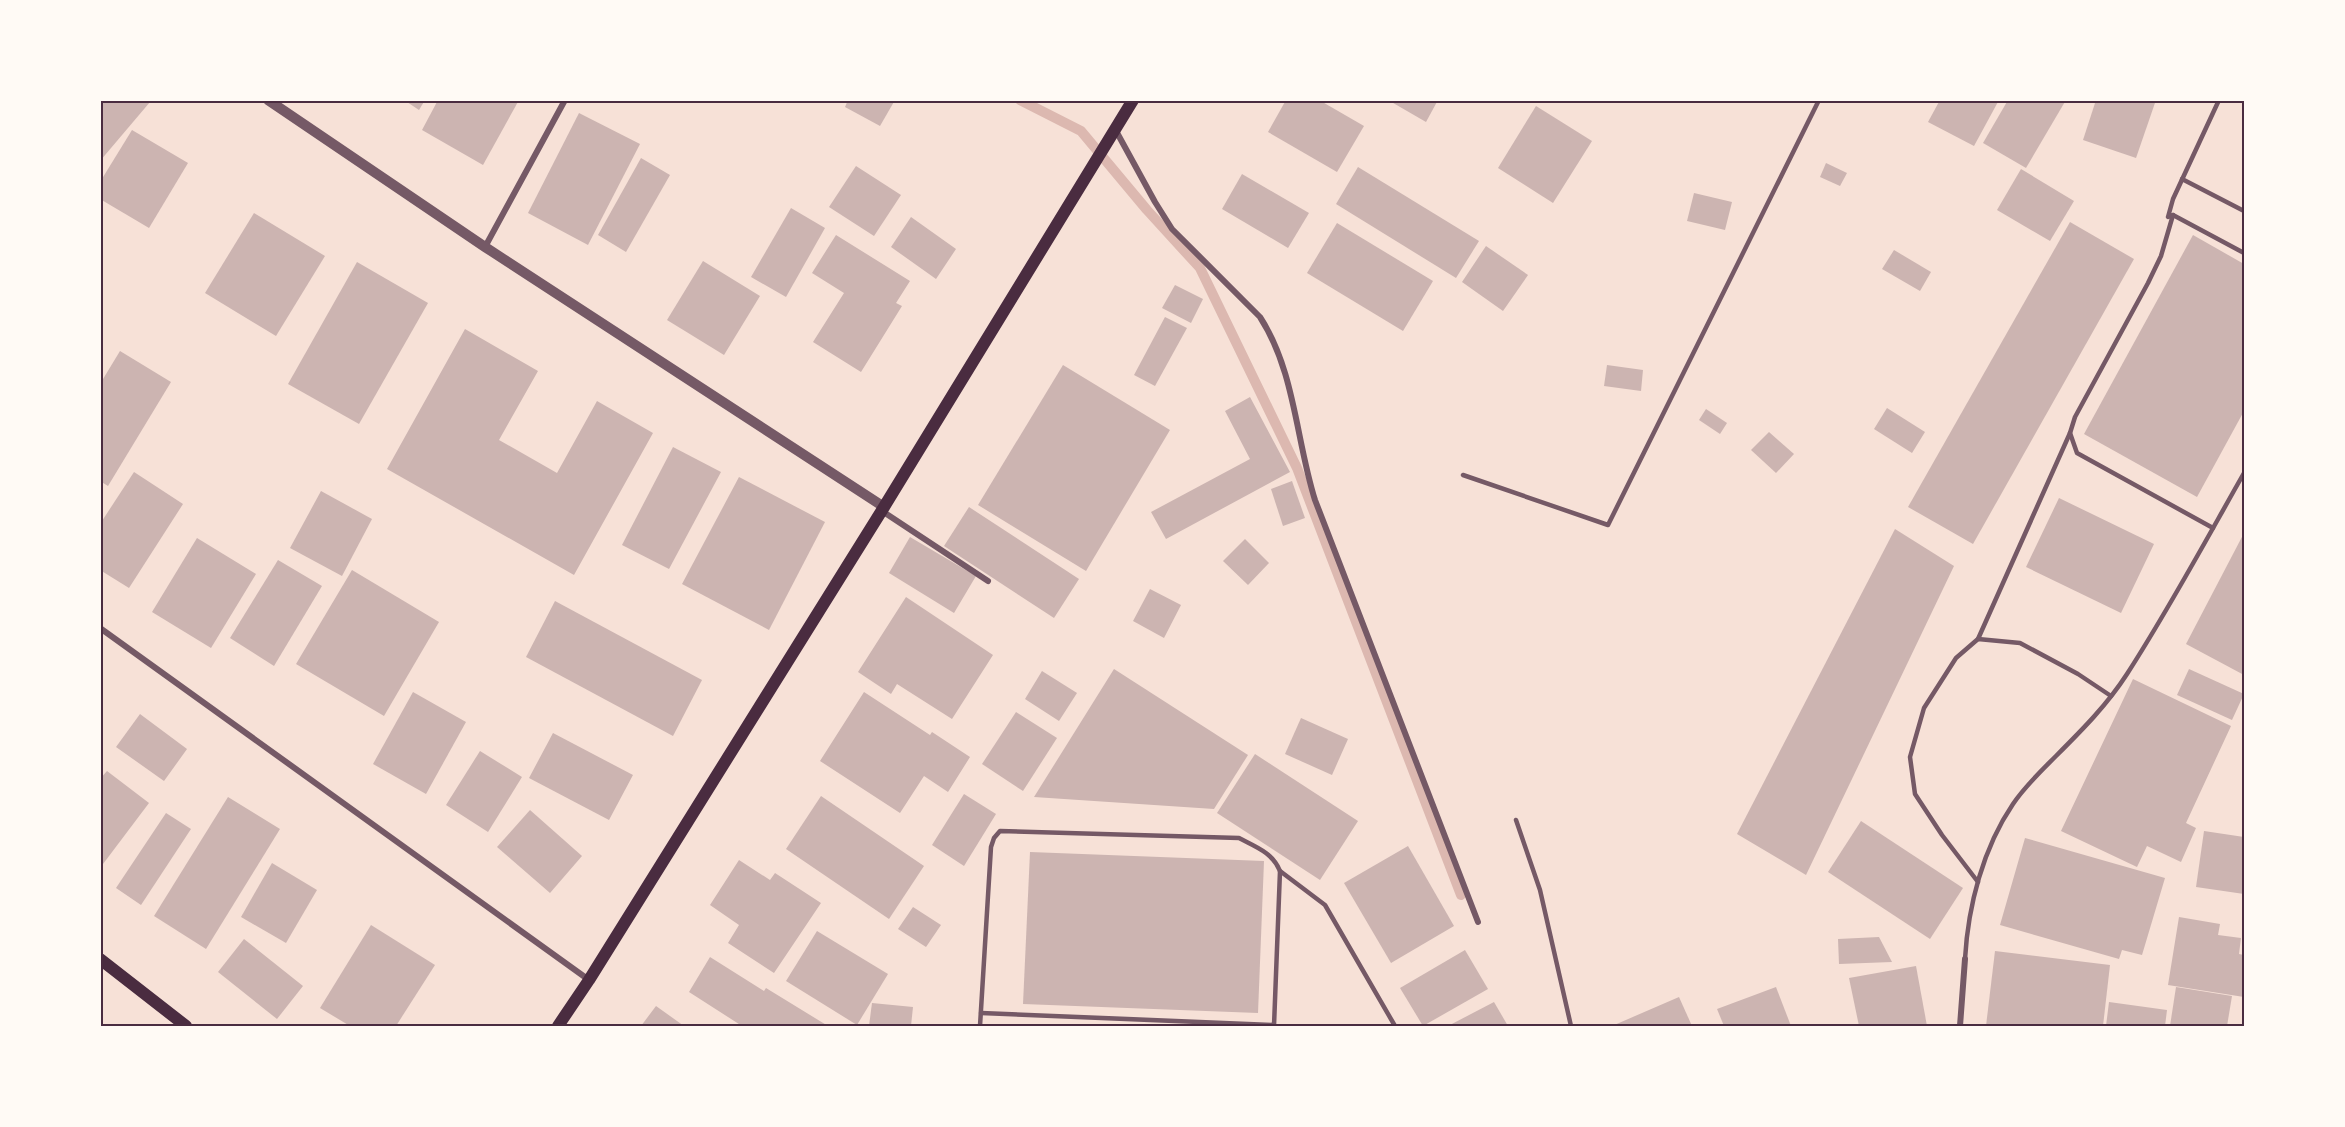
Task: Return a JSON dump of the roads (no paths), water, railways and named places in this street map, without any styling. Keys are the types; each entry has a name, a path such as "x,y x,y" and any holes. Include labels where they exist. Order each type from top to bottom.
{"main road":[{"path":"558,1026 883,509 1133,100"},
{"path":"100,959 186,1026"}],"street":[{"path":"268,100 988,581"},
{"path":"485,247 565,100"},
{"path":"1113,131 1172,229 1260,317 1270,333 1280,358 1306,472 1315,500 1478,922"},
{"path":"100,628 589,980"},
{"path":"1960,1026 1965,959"}],"lane":[{"path":"1463,475 1608,525 1819,100"},
{"path":"2219,100 2173,199 2168,217 2174,215 2244,253"},
{"path":"2182,179 2244,211"},
{"path":"1978,882 1942,835 1915,794 1910,757 1924,708 1956,658 1978,639 2070,433 2075,417 2161,256 2174,215"},
{"path":"2070,433 2077,453 2213,528"},
{"path":"1965,959 1967,933 1978,882 1996,835 2013,803 2036,776 2098,714 2127,674 2244,473"},
{"path":"1978,639 2020,643 2078,674 2111,696"},
{"path":"1516,820 1540,890 1571,1026"},
{"path":"980,1026 991,847 1000,831 1239,838 1275,859 1280,871 1274,1026 981,1013"},
{"path":"1280,871 1325,905 1395,1026"}],"waterway":[{"path":"1020,100 1081,131 1147,210 1200,268 1297,468 1461,895"}]}
